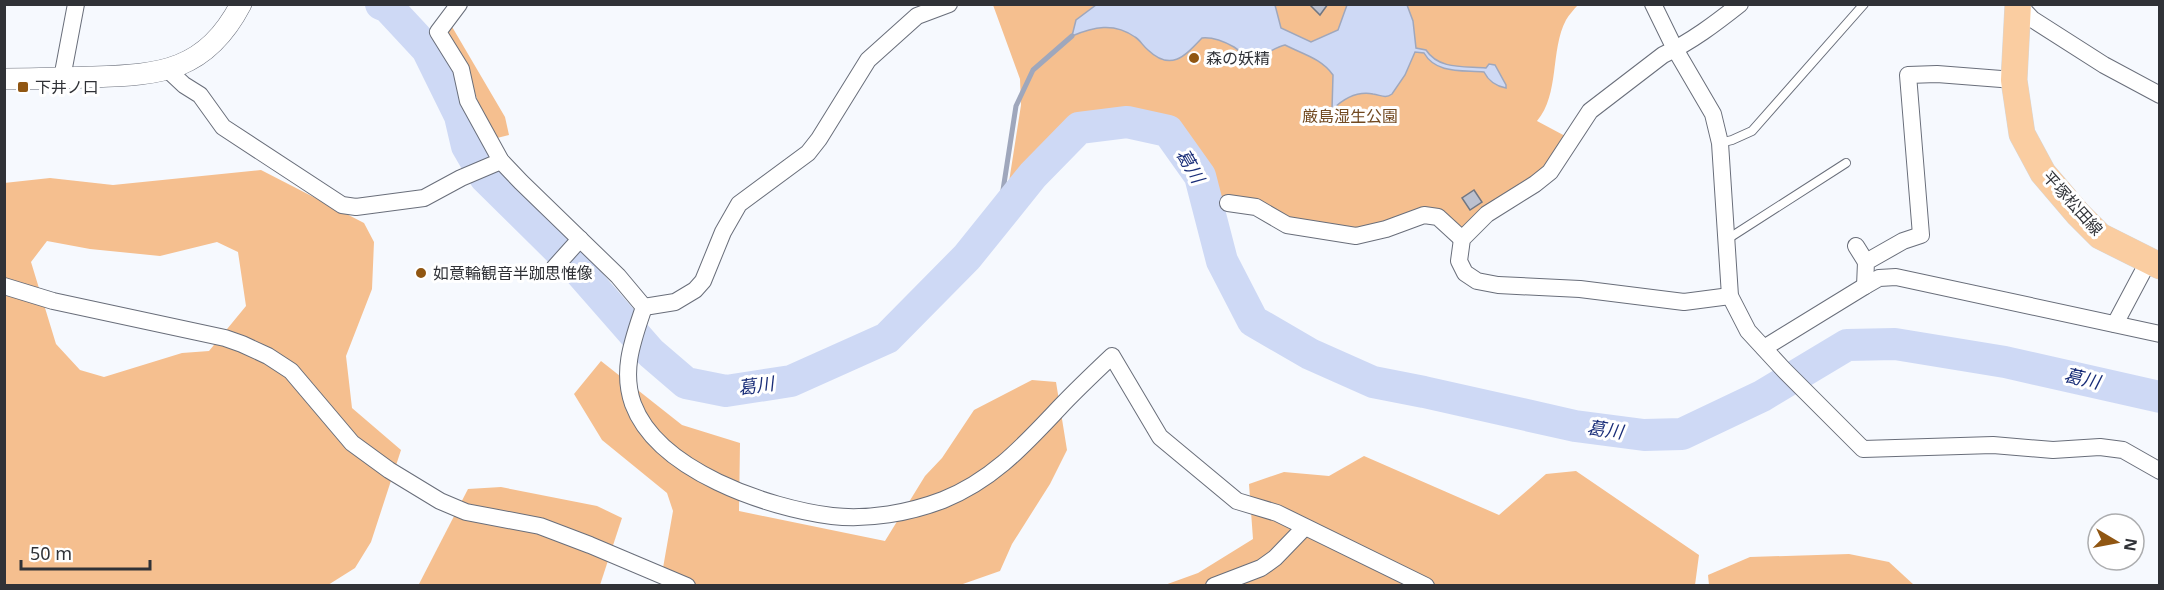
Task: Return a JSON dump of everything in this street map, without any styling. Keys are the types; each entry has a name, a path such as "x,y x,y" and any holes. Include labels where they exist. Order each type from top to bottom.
{"main road":[{"name":"平塚松田線","path":"2018,4 2014,81 2022,134 2043,173 2100,236 2154,263"}],"street":[{"path":"459,4 438,32 461,69 468,101 498,162 618,276 642,313 628,356 627,373 633,404 643,423 676,458 741,494 786,507 833,516 905,512 942,500 982,481 1038,431 1112,356 1142,411 1160,438 1238,501 1276,513 1426,585"},
{"path":"642,313 675,302 695,290 703,281 727,224 739,204 808,153 868,60 917,16 949,4"},
{"path":"1653,4 1675,49 1713,114 1720,143 1730,296 1748,331 1863,449 1993,445 2053,450 2100,447 2123,450 2160,471"},
{"path":"1730,296 1684,302 1580,289 1498,285 1477,281 1465,273 1459,261 1462,239 1487,214 1550,172 1590,111 1663,55 1721,19 1740,4"},
{"path":"2018,4 2041,25 2104,65 2160,95"},
{"path":"62,78 75,9"},
{"path":"4,79 142,75 168,70 194,58 224,34 238,10"},
{"path":"168,70 184,86 200,96 223,127 342,205 356,207 424,198 465,176 498,162"},
{"path":"1866,262 1903,241 1921,235 1908,75 1937,74 2014,81"},
{"path":"1227,203 1256,207 1287,225 1356,236 1386,230 1424,215 1438,217 1462,239"},
{"path":"554,268 580,239"},
{"path":"1856,246 1866,262 1865,286"},
{"path":"2115,324 2154,263"},
{"path":"1764,348 1879,278 1896,277 2160,334"},
{"path":"4,286 53,301 225,338 242,344 291,371 352,444 440,501 466,512 540,526 687,585"},
{"path":"1214,585 1261,568 1275,558 1304,528"}],"lane":[{"path":"1720,143 1732,141 1752,131 1864,4"},
{"path":"1726,240 1846,163"}],"green space":[{"name":"厳島湿生公園","path":"993,5 1578,5 1566,20 1561,32 1549,98 1537,121 1567,137 1547,171 1470,225 1461,228 1439,214 1361,230 1292,221 1259,201 1221,197 1210,171 1187,140 1171,128 1131,113 1109,112 1089,115 1069,122 1046,141 1008,188 1021,105 1020,79"},
{"path":"451,25 505,117 509,135 497,138 478,102 470,78 445,30"},
{"path":"261,170 364,223 374,242 372,289 346,356 352,408 401,450 371,542 355,568 328,585 5,585 4,183 50,178 113,185","holes":["47,241 90,249 160,256 217,242 238,252 246,306 209,351 182,353 104,377 80,370 56,344 31,262"]},
{"path":"601,361 682,425 740,443 739,511 885,541 925,476 942,458 974,410 1032,380 1056,382 1067,450 1050,484 1012,544 1000,571 960,585 660,585 673,511 667,493 602,440 574,394"},
{"path":"1364,456 1499,515 1546,474 1576,471 1699,555 1695,585 1162,586 1198,573 1253,539 1249,484 1284,472 1329,476"},
{"path":"501,487 597,506 622,518 600,585 418,586 468,489"},
{"path":"1849,554 1889,562 1914,585 1709,585 1708,575 1750,557"}],"water":[{"path":"1096,5 1275,5 1281,28 1311,42 1338,30 1347,5 1407,5 1413,21 1416,48 1426,50 1438,61 1453,66 1486,68 1489,64 1495,65 1506,88 1492,82 1484,72 1442,68 1429,60 1424,53 1415,52 1405,75 1392,94 1385,96 1367,93 1356,95 1341,102 1332,110 1333,75 1317,60 1285,45 1258,57 1251,57 1245,56 1223,42 1202,38 1184,56 1171,61 1164,60 1156,57 1135,37 1119,29 1096,28 1072,36 1076,20"}],"building":[{"path":"1309,4 1328,4 1320,15"},
{"path":"1474,190 1482,202 1470,210 1462,198"}],"waterway":[{"name":"葛川","path":"381,4 388,7 427,49 460,116 467,146 485,177 573,264 651,353 686,383 726,391 791,381 887,338 967,257 1033,175 1079,128 1127,122 1168,131 1200,176 1222,261 1253,321 1310,354 1373,382 1575,426 1644,435 1682,434 1762,396 1847,345 1895,344 2005,362 2160,397"},
{"path":"999,216 1016,106 1033,70 1072,36"}],"place":[{"name":"森の妖精","path":"1194,58"},
{"name":"下井ノ口","path":"23,87"},
{"name":"如意輪観音半跏思惟像","path":"421,273"}]}
